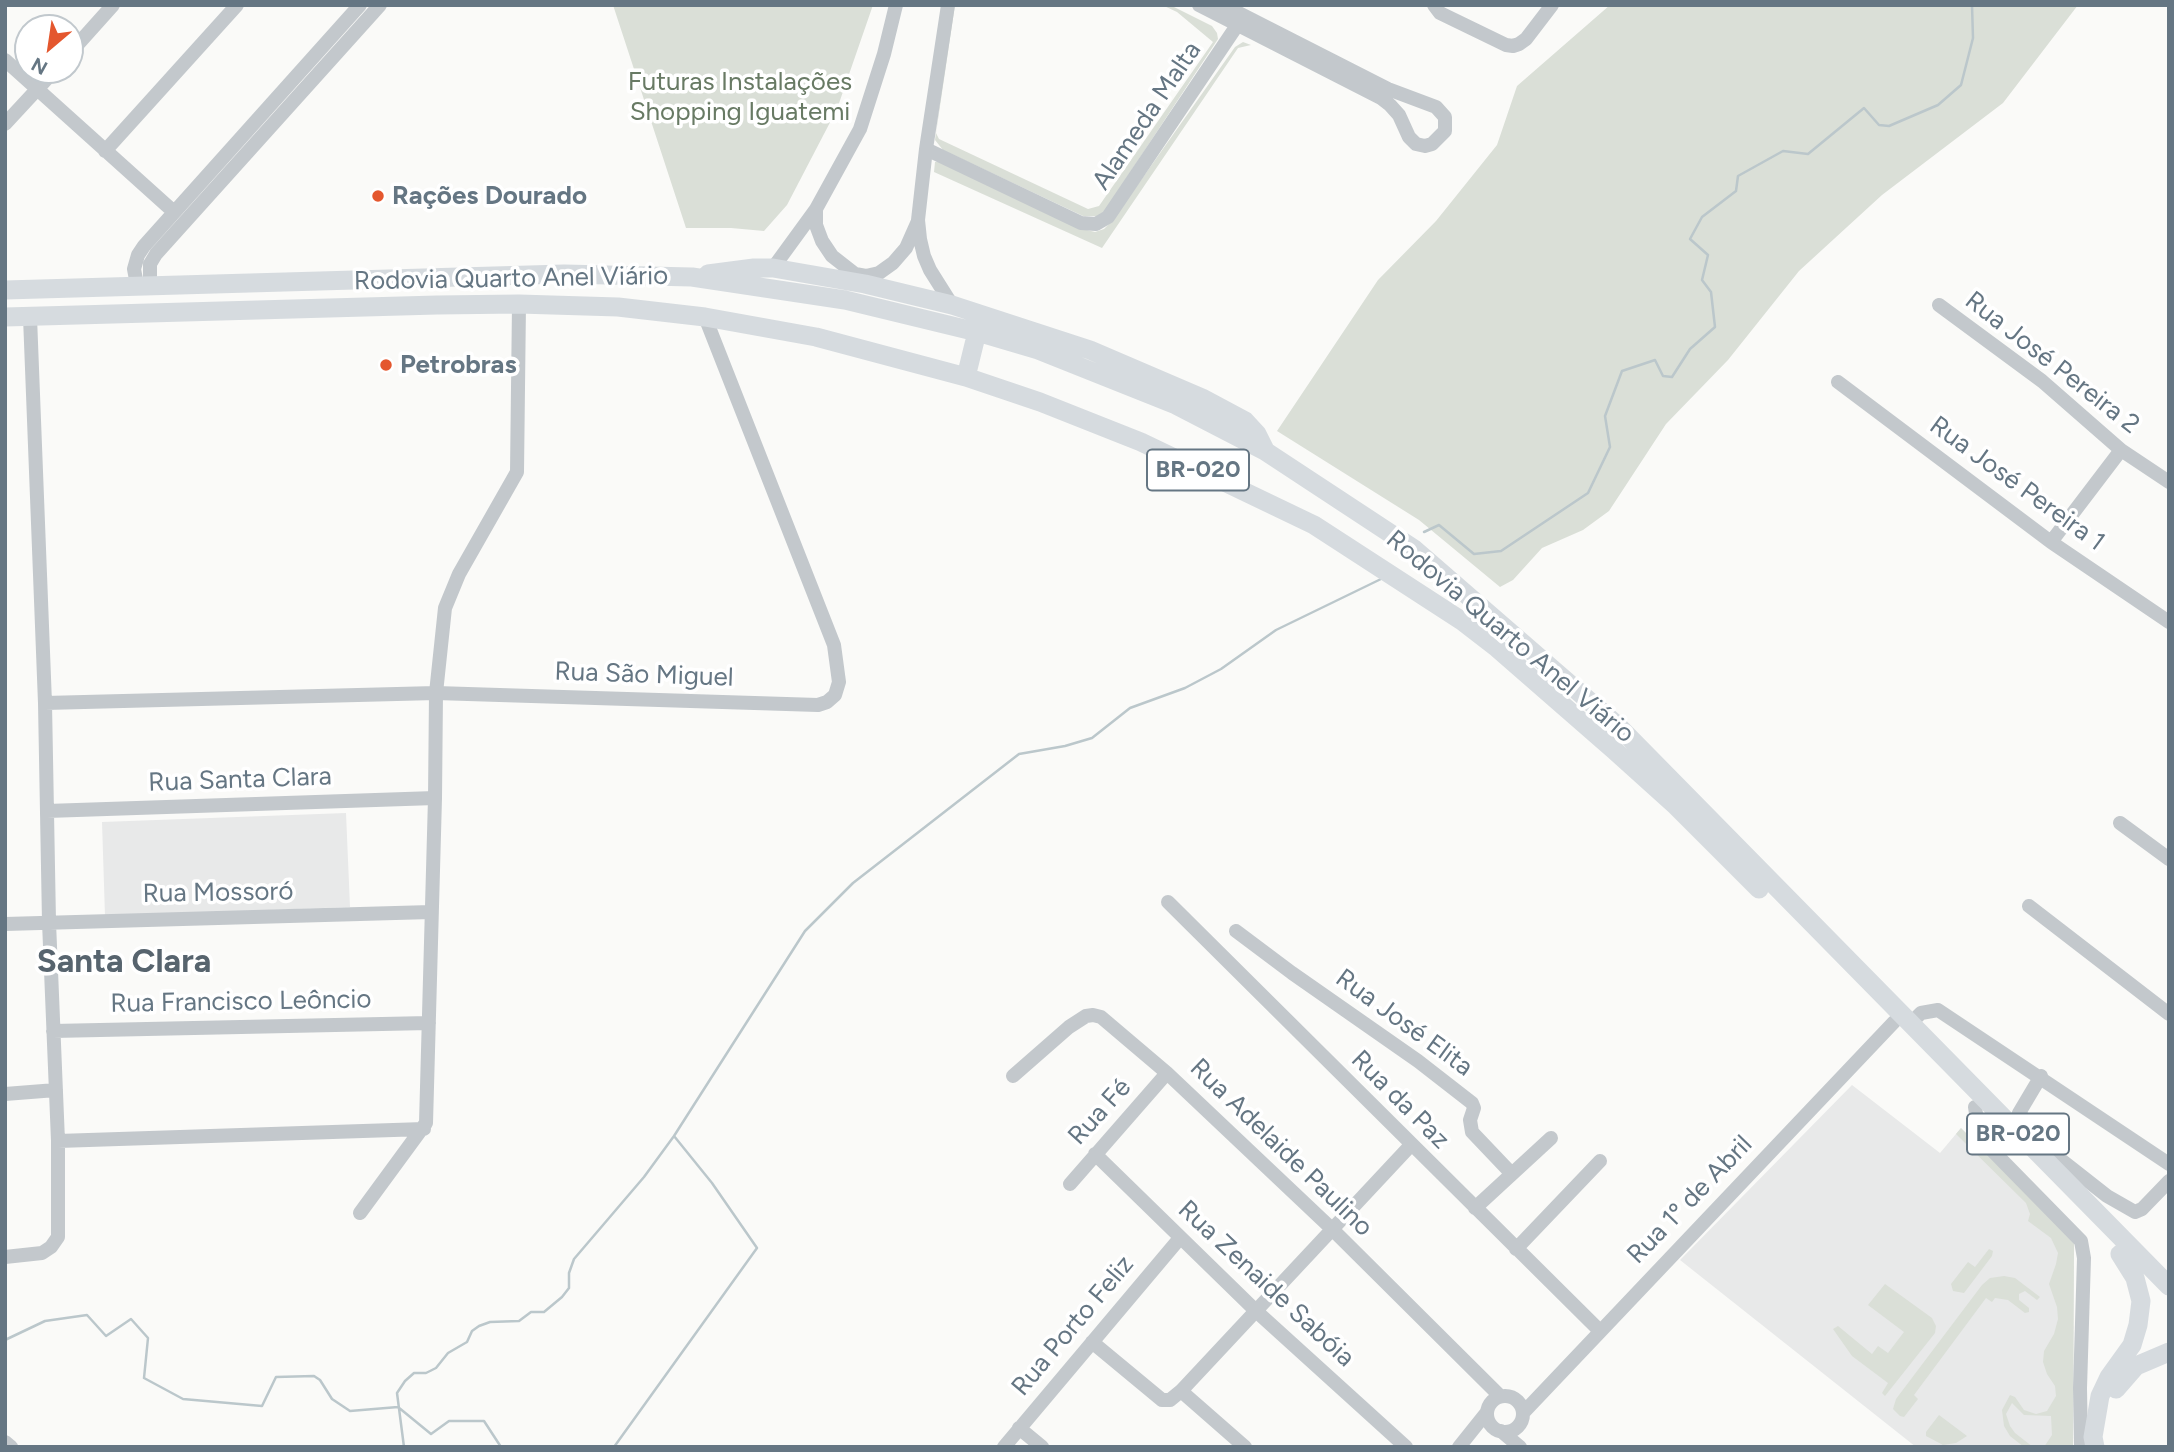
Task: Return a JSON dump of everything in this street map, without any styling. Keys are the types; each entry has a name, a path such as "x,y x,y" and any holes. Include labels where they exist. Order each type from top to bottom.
{"highway":[{"path":"692,277 724,271 772,268 864,284 951,305 1090,350 1202,398 1245,421 1257,435 1265,452"},
{"name":"Rodovia Quarto Anel Viário","path":"5,290 564,274 692,277 845,300 977,332 1038,350 1176,405 1265,452 1414,549 1618,726 1903,1023 1975,1107 2123,1249 2169,1286"},
{"path":"323,282 326,308"},
{"path":"143,286 153,313"},
{"name":"Rodovia Quarto Anel Viário","path":"5,317 520,304 618,307 705,317 816,337 965,377 1098,423 1314,525 1462,621 1506,656 1676,806 1903,1023 2011,1116 2169,1301"},
{"path":"965,377 977,332"},
{"path":"2123,1249 2169,1267"},
{"path":"2095,1447 2093,1437 2100,1396 2109,1377 2133,1345 2138,1325 2141,1301 2123,1249"},
{"path":"2108,1447 2106,1413 2121,1380 2136,1366 2169,1352"}],"street":[{"path":"84,37 113,5"},
{"path":"105,151 237,5"},
{"path":"143,286 156,254 303,79 360,5"},
{"path":"143,286 134,270 138,255 174,212 303,79 380,5"},
{"path":"772,268 816,209 860,129 897,5"},
{"path":"948,5 918,220 924,256 951,305"},
{"path":"1199,5 1241,14 1381,98 1399,115 1409,137 1416,144 1424,146 1441,138 1447,124 1442,112 1388,89 1241,14 1223,5"},
{"path":"1434,5 1440,13 1513,46 1526,39 1552,5"},
{"name":"Alameda Malta","path":"926,149 1081,223 1096,224 1108,216 1241,14"},
{"path":"5,60 174,212"},
{"path":"5,124 42,84"},
{"path":"1399,115 1412,98"},
{"path":"816,209 816,225 832,256 856,274 866,276 879,273 893,263 906,247 918,220"},
{"path":"360,1213 424,1129 427,1117 436,692 445,608 452,588 517,472 520,304"},
{"name":"Rua José Pereira 2","path":"1939,305 2042,381 2121,450 2169,482"},
{"path":"5,1257 42,1253 51,1247 58,1237 58,1141 49,922 45,704 30,317"},
{"name":"Rua São Miguel","path":"45,704 436,692 818,705 828,702 835,695 839,682 834,645 705,317"},
{"name":"Rua José Pereira 1","path":"1838,382 2051,542 2169,622"},
{"path":"2051,542 2121,450"},
{"name":"Rua Santa Clara","path":"47,811 435,798"},
{"path":"2120,823 2169,859"},
{"name":"Rua da Paz","path":"1168,902 1599,1330"},
{"path":"2029,906 2169,1014"},
{"name":"Rua Mossoró","path":"5,924 432,912"},
{"name":"Rua José Elita","path":"1236,931 1418,1060 1472,1103 1472,1132 1511,1173"},
{"path":"1903,1023 1927,1010 1938,1010 2041,1076 2169,1164"},
{"name":"Rua Adelaide Paulino","path":"1013,1076 1069,1027 1086,1016 1101,1017 1167,1073 1332,1229 1500,1396"},
{"name":"Rua Francisco Leôncio","path":"53,1031 429,1023"},
{"name":"Rua 1º de Abril","path":"1523,1413 1599,1330 1903,1023"},
{"name":"Rua Fé","path":"1070,1184 1167,1073"},
{"path":"2041,1076 2011,1116 2051,1152 2128,1210 2135,1212 2142,1209 2169,1181"},
{"path":"5,1094 56,1090"},
{"path":"1975,1107 1979,1133 1985,1143 2081,1241 2084,1258 2081,1447"},
{"path":"58,1141 424,1129"},
{"path":"1475,1208 1551,1138"},
{"path":"1092,1342 1162,1400 1170,1400 1411,1145"},
{"name":"Rua Zenaide Sabóia","path":"1095,1154 1256,1311 1406,1447"},
{"path":"1516,1249 1601,1161"},
{"name":"Rua Porto Feliz","path":"1004,1447 1180,1238"},
{"path":"1181,1391 1245,1447"},
{"path":"1459,1447 1487,1412 1491,1402 1500,1396 1516,1399 1523,1413 1521,1421 1517,1428 1501,1431"},
{"path":"1487,1412 1490,1424 1520,1447"},
{"path":"1019,1428 1042,1447"},
{"path":"5,1443 10,1447"}],"shaded area":[{"path":"346,813 350,907 105,916 102,822"},
{"path":"1852,1085 1940,1153 1961,1128 2074,1242 2073,1447 1916,1447 1680,1260"}],"green space":[{"name":"Futuras Instalações Shopping Iguatemi","path":"613,5 873,5 837,109 787,205 764,231 686,228"},
{"path":"952,5 955,5 936,133 939,139 1088,209 1099,206 1213,42 1177,12 1162,5 1170,5 1212,26 1218,39 1104,212 1097,216 1083,216 943,150 935,140"},
{"path":"1610,5 2078,5 2003,103 1882,195 1799,271 1728,360 1666,424 1609,511 1583,530 1542,548 1513,580 1500,587 1419,520 1277,431 1378,280 1436,221 1497,145 1517,86"},
{"path":"1243,42 1251,45 1238,48 1102,248 934,172 935,162 940,161 1079,228 1095,232 1104,229 1235,47"},
{"path":"1961,1128 2074,1242 2073,1447 2044,1447 2052,1435 2051,1416 2024,1415 2012,1403 2006,1414 2010,1426 2033,1447 2024,1447 2010,1436 2004,1426 2002,1410 2010,1395 2015,1397 2024,1410 2036,1414 2047,1411 2056,1396 2055,1386 2043,1362 2044,1351 2054,1334 2058,1319 2049,1284 2058,1253 2051,1238 2028,1221 2030,1214 2026,1203 1956,1134"},
{"path":"1989,1249 1993,1251 1992,1256 1964,1293 1953,1291 1951,1284 1968,1262 1975,1267"},
{"path":"1990,1278 2015,1278 2040,1297 2037,1300 2025,1291 2019,1294 2019,1300 2029,1308 2029,1312 2025,1313 2008,1300 1995,1298 1992,1302 1986,1298 1914,1395 1918,1399 1904,1417 1900,1416 1893,1409 1896,1399 1982,1285"},
{"path":"1885,1284 1932,1318 1936,1326 1935,1333 1885,1396 1882,1393 1888,1383 1852,1356 1833,1329 1838,1326 1872,1354 1878,1346 1888,1353 1904,1332 1868,1305"},
{"path":"1939,1415 1967,1436 1956,1443 1943,1445 1926,1436 1926,1432"}],"waterway":[{"path":"1424,532 1439,525 1474,554 1501,551 1588,493 1610,447 1605,416 1622,371 1655,360 1663,376 1672,377 1690,349 1715,327 1711,292 1702,280 1708,255 1690,239 1702,217 1736,191 1738,176 1783,151 1808,154 1864,108 1879,125 1889,126 1938,105 1961,85 1973,38 1972,5"},
{"path":"404,1447 397,1393 405,1381 414,1373 426,1373 436,1368 448,1353 467,1342 472,1331 479,1326 490,1322 519,1321 531,1312 544,1312 562,1297 569,1288 569,1273 574,1259 644,1177 674,1136 805,931 853,883 1019,754 1092,738 1130,708 1185,688 1221,669 1276,630 1381,579"},
{"path":"614,1447 757,1248 712,1183 674,1136"},
{"path":"5,1340 45,1321 87,1315 106,1336 131,1319 148,1338 144,1378 183,1399 262,1406 276,1377 314,1376 320,1380 332,1399 350,1411 398,1407 431,1434 449,1421 484,1421 501,1447"}],"place":[{"name":"Rações Dourado","path":"378,196"},
{"name":"Petrobras","path":"386,365"}],"district":[{"name":"Santa Clara","path":"124,962"}]}
